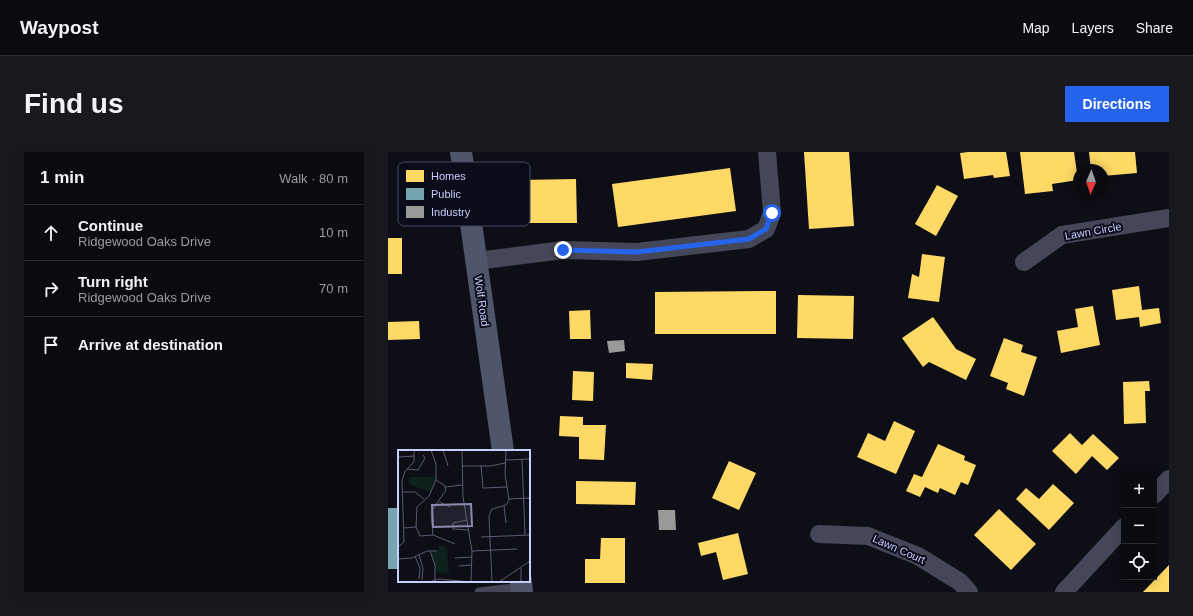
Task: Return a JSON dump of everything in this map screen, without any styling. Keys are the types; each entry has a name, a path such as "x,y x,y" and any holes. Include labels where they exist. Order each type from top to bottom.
{"main road":[{"name":"Wolf Road","path":"461,152 462,162"},
{"name":"Wolf Road","path":"471,226 502,450"}],"street":[{"path":"476,261 563,250 637,252 749,239 766,229 772,213 767,152"},
{"name":"Lawn Circle","path":"1024,262 1062,235 1169,218"},
{"path":"1157,492 1169,479"},
{"path":"1064,592 1121,530"},
{"name":"Lawn Court","path":"819,534 868,536 918,556 960,582 969,592"}],"lane":[{"path":"479,592 521,587"}],"building: Homes":[{"path":"804,152 849,152 854,226 809,229"},
{"path":"1006,152 1010,176 994,178 993,175 964,179 960,153"},
{"path":"1020,152 1074,152 1076,164 1073,164 1073,181 1052,184 1053,191 1025,194"},
{"path":"1089,152 1135,152 1137,173 1109,175 1109,164 1090,164"},
{"path":"730,168 736,211 618,227 612,184"},
{"path":"576,179 577,223 530,223 530,180"},
{"path":"937,185 958,196 936,236 915,224"},
{"path":"388,238 402,238 402,274 388,274"},
{"path":"922,254 945,257 939,302 908,298 912,274 919,277"},
{"path":"1139,286 1142,310 1159,308 1161,323 1140,327 1139,317 1116,320 1112,290"},
{"path":"776,291 776,334 655,334 655,292"},
{"path":"798,295 854,296 853,339 797,338"},
{"path":"1093,306 1100,345 1061,353 1057,331 1078,327 1075,309"},
{"path":"590,310 591,339 570,339 569,311"},
{"path":"933,317 956,349 976,359 966,380 929,362 923,367 902,338"},
{"path":"419,321 420,339 388,340 388,322"},
{"path":"1004,338 1023,345 1021,352 1037,357 1024,396 1006,389 1008,383 990,376"},
{"path":"626,363 653,364 652,380 626,378"},
{"path":"573,371 594,372 593,401 572,400"},
{"path":"1149,381 1150,391 1145,391 1146,423 1124,424 1123,382"},
{"path":"560,416 583,417 583,425 606,425 604,460 579,459 579,437 559,436"},
{"path":"894,421 915,431 896,474 857,457 868,433 885,441"},
{"path":"1070,433 1082,445 1093,434 1119,458 1107,470 1092,456 1076,474 1052,451"},
{"path":"938,444 965,456 964,460 976,465 968,485 961,482 955,495 940,488 938,493 925,487 920,497 906,491 914,474 922,477"},
{"path":"729,461 756,473 739,510 712,498"},
{"path":"576,481 636,482 635,505 576,504"},
{"path":"1053,484 1074,503 1049,530 1016,499 1026,488 1039,499"},
{"path":"999,509 1036,544 1011,570 974,535"},
{"path":"738,533 748,574 723,580 716,552 701,556 698,543"},
{"path":"601,538 625,538 625,583 585,583 585,559 600,559"},
{"path":"1169,565 1169,592 1143,592 1155,580 1157,580 1157,577"}],"building: Public":[{"path":"388,508 398,508 398,569 388,569"}],"building: Industry":[{"path":"624,340 625,351 609,353 607,341"},
{"path":"658,510 675,510 676,530 659,530"}],"route":[{"path":"563,250 637,252 749,239 766,229 772,213"}]}
